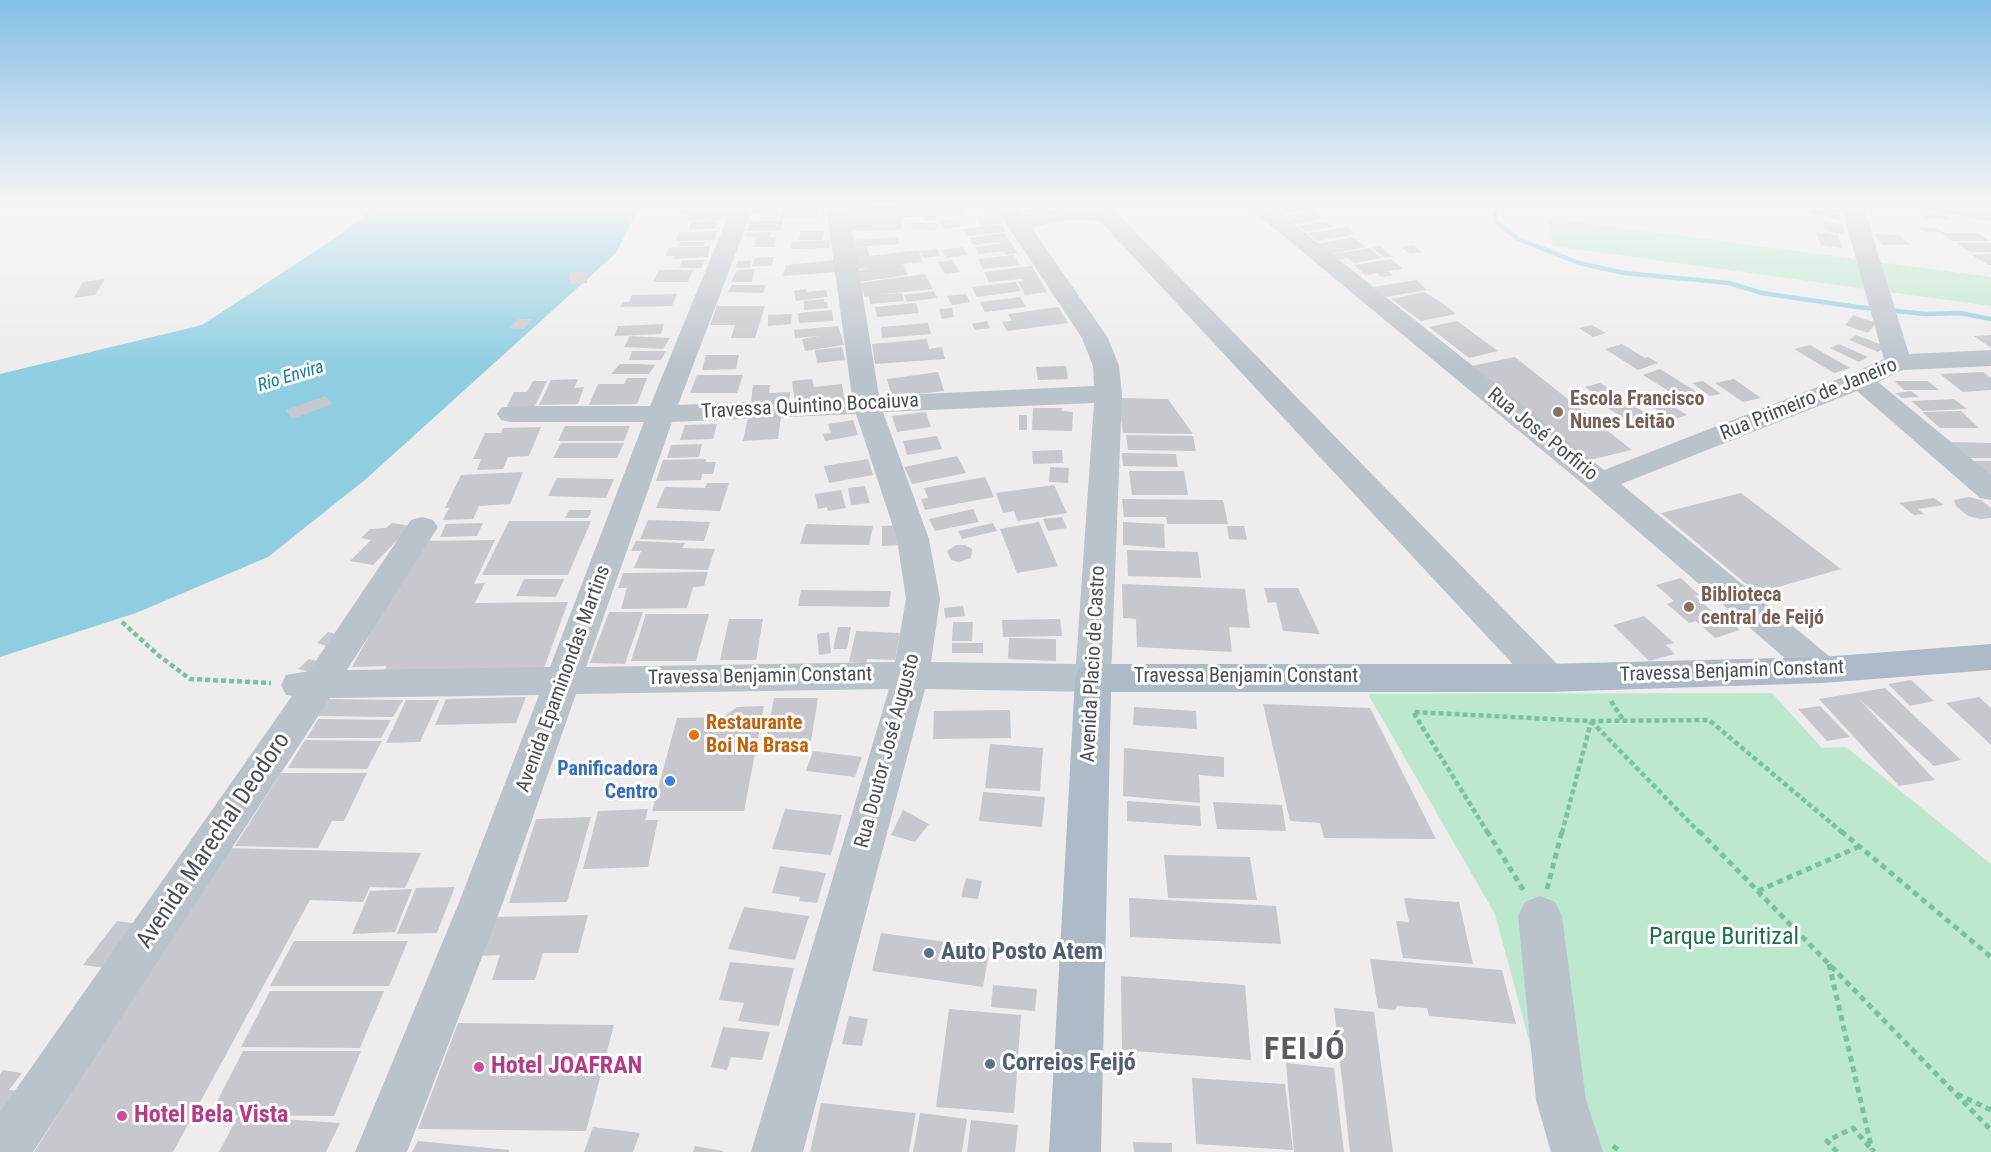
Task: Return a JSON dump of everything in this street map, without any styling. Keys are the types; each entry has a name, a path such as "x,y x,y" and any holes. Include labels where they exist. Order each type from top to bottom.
{"main road":[{"name":"Travessa Benjamin Constant","path":"1093,678 1548,678 1822,670 1991,657"},
{"name":"Avenida Placio de Castro","path":"1075,1152 1093,678"}],"street":[{"name":"Avenida Epaminondas Martins","path":"381,1152 480,904 565,680 661,414 722,259"},
{"name":"Rua Doutor José Augusto","path":"777,1152 911,675 923,599 913,539 867,405 845,259"},
{"name":"Avenida Placio de Castro","path":"1041,259 1095,338 1106,366 1108,394 1093,678"},
{"path":"1148,259 1548,678"},
{"name":"Rua José Porfirio","path":"1324,259 1600,482 1822,670"},
{"path":"1867,259 1898,362"},
{"name":"Rua Primeiro de Janeiro","path":"1600,482 1860,380 1898,362 1991,358"},
{"path":"1860,380 1991,491"},
{"name":"Travessa Quintino Bocaiuva","path":"511,414 661,414 1108,394"},
{"name":"Avenida Marechal Deodoro","path":"3,1152 310,684 422,528"},
{"name":"Travessa Benjamin Constant","path":"310,684 911,675 1093,678"},
{"path":"1540,916 1561,1100 1577,1152"}],"path":[{"path":"122,622 158,655 190,679 310,684"},
{"path":"1540,916 1413,712 1591,721 1709,720 1991,957"},
{"path":"1591,721 1991,1130"},
{"path":"1540,916 1591,721"},
{"path":"1758,891 1858,847"},
{"path":"1828,964 1873,1151"},
{"path":"1954,1092 1991,1110"},
{"path":"1837,1152 1827,1141 1853,1128 1873,1151"}],"green space":[{"path":"1646,259 1854,259 1991,277 1991,306"},
{"name":"Parque Buritizal","path":"1772,693 1822,748 1846,747 1991,864 1991,1152 1559,1152 1495,914 1368,694"}],"water":[{"name":"Rio Envira","path":"304,259 610,259 366,479 268,557 136,613 0,657 0,374 202,325"}],"building":[{"path":"755,259 774,259 772,266 752,266"},
{"path":"855,259 922,259 923,262 903,264 908,275 859,282 855,271 870,268 858,269"},
{"path":"978,259 1016,259 1020,265 983,269"},
{"path":"1349,259 1378,259 1354,263"},
{"path":"1391,259 1403,269 1388,271 1393,275 1382,277 1377,273 1365,275 1354,265"},
{"path":"1978,259 1991,259 1991,265"},
{"path":"683,260 705,260 701,268 679,268"},
{"path":"835,260 836,272 783,276 786,265"},
{"path":"952,260 960,272 945,274 938,262"},
{"path":"738,261 752,261 749,268 735,268"},
{"path":"1032,266 1047,292 1025,295 1018,282 1023,281 1022,279 989,282 984,272"},
{"path":"755,269 752,282 731,282 737,270"},
{"path":"659,270 693,270 688,282 653,282"},
{"path":"588,271 587,283 569,284 570,273"},
{"path":"925,274 933,289 874,295 902,293 904,301 870,304 869,296 865,297 859,283"},
{"path":"105,279 95,295 74,298 83,282"},
{"path":"1416,280 1427,290 1385,297 1374,287"},
{"path":"1016,282 1021,291 977,297 972,287"},
{"path":"732,285 766,285 763,293 728,292"},
{"path":"806,289 807,292 826,290 828,297 796,301 794,291"},
{"path":"934,291 937,298 907,302 904,295"},
{"path":"1424,292 1456,314 1421,321 1391,299"},
{"path":"677,294 672,306 620,307 623,302 629,302 632,295"},
{"path":"966,294 970,302 952,305 947,296"},
{"path":"1020,297 1026,307 985,312 980,302"},
{"path":"824,299 828,308 804,310 804,301"},
{"path":"916,303 919,313 877,317 875,307"},
{"path":"717,306 765,306 755,338 731,338 735,325 710,325"},
{"path":"1058,307 1068,323 1007,331 1002,322 1012,321 1008,314"},
{"path":"952,308 954,317 942,319 939,309"},
{"path":"832,310 833,321 799,323 798,313"},
{"path":"792,314 791,324 768,326 768,315"},
{"path":"1853,315 1876,323 1868,333 1845,325"},
{"path":"518,319 532,319 524,329 509,328"},
{"path":"987,321 990,328 975,330 972,324"},
{"path":"1457,321 1498,351 1469,358 1429,327"},
{"path":"928,323 931,334 882,338 881,327"},
{"path":"664,324 661,334 614,336 618,326"},
{"path":"1592,325 1606,333 1593,337 1579,328"},
{"path":"838,326 844,345 805,351 802,339 819,336 795,338 794,330"},
{"path":"1856,335 1885,346 1878,352 1849,340"},
{"path":"1991,335 1991,348 1974,336"},
{"path":"630,336 670,338 663,349 624,347"},
{"path":"927,339 929,349 942,347 945,359 875,364 872,344"},
{"path":"1622,344 1658,363 1638,370 1605,349"},
{"path":"1839,344 1868,357 1859,362 1830,348"},
{"path":"1810,345 1850,368 1834,373 1794,349"},
{"path":"842,347 845,360 817,363 815,350"},
{"path":"632,351 666,351 661,360 629,360"},
{"path":"706,355 739,355 736,369 702,370"},
{"path":"1515,357 1632,450 1585,461 1472,366"},
{"path":"620,364 655,365 649,374 611,374"},
{"path":"1066,366 1068,379 1038,380 1036,367"},
{"path":"1660,369 1705,397 1688,403 1643,375"},
{"path":"938,372 944,391 892,397 887,379"},
{"path":"1983,372 1991,378 1991,390 1963,392 1940,374"},
{"path":"697,375 743,375 737,393 690,393"},
{"path":"627,378 647,378 637,404 589,405 598,384 624,384"},
{"path":"578,379 574,388 584,387 578,404 539,405 551,380"},
{"path":"812,379 814,387 842,384 844,397 795,403 792,381"},
{"path":"1734,379 1761,398 1743,402 1715,383"},
{"path":"533,381 547,381 535,406 507,406 514,392 527,392"},
{"path":"1703,381 1721,394 1710,396 1692,383"},
{"path":"1894,381 1928,381 1939,390 1904,390"},
{"path":"1600,383 1612,390 1596,395 1585,387"},
{"path":"753,385 770,385 769,393 790,392 789,402 751,404"},
{"path":"1911,391 1919,397 1902,398 1895,393"},
{"path":"1651,392 1687,415 1672,420 1636,396"},
{"path":"1616,394 1656,420 1635,426 1596,400"},
{"path":"326,396 332,404 292,419 286,410"},
{"path":"1118,398 1168,399 1193,434 1123,433"},
{"path":"1954,399 1967,409 1923,411 1911,401"},
{"path":"1033,408 1062,408 1062,411 1073,412 1072,431 1032,430"},
{"path":"1961,411 1979,428 1940,428 1922,412"},
{"path":"926,412 931,427 897,432 892,416"},
{"path":"1019,415 1027,415 1027,430 1019,430"},
{"path":"781,416 778,439 743,441 748,417"},
{"path":"853,420 858,435 825,441 823,434 831,433 828,424"},
{"path":"717,424 713,439 680,440 685,425"},
{"path":"565,426 630,426 624,441 558,441"},
{"path":"541,427 529,456 508,457 503,469 477,470 481,459 473,459 485,433 501,433 503,428"},
{"path":"1126,435 1193,436 1196,451 1128,450"},
{"path":"937,436 942,449 907,455 903,441"},
{"path":"1951,442 1991,443 1991,458 1967,458"},
{"path":"561,443 624,443 617,458 553,458"},
{"path":"702,444 699,457 667,458 671,445"},
{"path":"1062,450 1063,463 1033,464 1032,451"},
{"path":"1122,453 1176,454 1178,467 1123,466"},
{"path":"957,456 966,473 912,484 904,467"},
{"path":"706,459 706,462 716,462 713,474 702,474 701,480 656,481 663,460"},
{"path":"868,459 873,475 829,483 824,466"},
{"path":"1969,461 1991,461 1991,480"},
{"path":"1050,467 1069,468 1068,483 1049,482"},
{"path":"1129,471 1184,471 1188,495 1132,495"},
{"path":"523,472 510,504 479,506 473,519 443,520 449,508 445,508 461,475"},
{"path":"985,477 994,497 925,510 921,499 928,498 924,488"},
{"path":"557,478 614,479 606,498 548,496"},
{"path":"707,483 729,483 720,511 656,508 665,487 705,488"},
{"path":"1054,485 1067,513 1017,521 1014,511 1003,513 996,493"},
{"path":"865,486 870,503 851,505 848,488"},
{"path":"841,490 846,508 828,511 827,507 818,509 815,494"},
{"path":"1741,493 1841,569 1757,593 1661,513"},
{"path":"1969,497 1981,500 1991,508 1991,518 1980,519 1968,516 1956,506 1954,500"},
{"path":"1934,498 1944,505 1918,509 1924,514 1914,515 1899,503"},
{"path":"1122,499 1223,500 1228,524 1167,524 1166,517 1124,517"},
{"path":"973,509 979,522 935,531 929,519"},
{"path":"569,510 592,510 588,518 565,518"},
{"path":"1062,517 1067,528 1048,531 1043,519"},
{"path":"648,520 710,522 704,541 640,539"},
{"path":"509,521 591,521 568,575 482,575"},
{"path":"1039,522 1058,566 1017,573 1000,529"},
{"path":"1123,522 1164,524 1165,548 1123,545"},
{"path":"392,523 411,526 373,565 350,561 371,540 361,538 370,529 386,528"},
{"path":"483,523 477,536 440,537 446,524"},
{"path":"993,523 997,531 962,539 958,531"},
{"path":"806,524 873,526 869,545 800,544"},
{"path":"903,525 903,545 882,546 882,526"},
{"path":"1227,526 1244,526 1247,540 1229,539"},
{"path":"495,540 474,584 485,583 475,603 568,602 543,671 382,674 387,666 352,667 420,541"},
{"path":"636,541 685,543 682,548 715,549 708,570 634,568 641,551 631,551"},
{"path":"956,545 965,545 972,549 971,558 959,562 951,560 947,551"},
{"path":"1127,550 1198,552 1201,578 1128,576"},
{"path":"708,572 704,586 693,587 687,608 621,609 627,588 618,588 623,573"},
{"name":"Biblioteca central de Feijó","path":"1681,578 1699,595 1695,596 1714,613 1719,612 1740,630 1715,638 1696,621 1689,623 1667,604 1674,601 1656,585"},
{"path":"524,579 564,579 556,597 516,596"},
{"path":"1122,584 1245,589 1250,628 1229,627 1232,652 1137,647 1136,619 1123,618"},
{"path":"1264,588 1298,588 1320,634 1283,631 1276,602 1268,603"},
{"path":"801,590 891,591 889,607 798,606"},
{"path":"963,606 965,616 945,618 944,608"},
{"path":"609,612 643,612 625,664 590,663"},
{"path":"646,614 709,614 696,661 631,661"},
{"path":"1644,616 1674,643 1666,645 1675,654 1649,661 1613,625"},
{"path":"729,619 763,619 756,660 720,660"},
{"path":"1060,619 1062,636 1003,637 1002,620"},
{"path":"953,622 973,622 972,641 952,641"},
{"path":"838,627 851,627 847,649 833,649"},
{"path":"856,631 900,633 895,660 867,659 866,663 849,662"},
{"path":"328,632 340,635 329,647 317,643"},
{"path":"829,632 831,653 819,655 817,634"},
{"path":"1009,638 1056,639 1056,661 1008,659"},
{"path":"952,643 983,643 983,653 952,653"},
{"path":"309,659 320,662 310,672 298,669"},
{"path":"1911,680 1934,701 1910,706 1888,684"},
{"path":"1885,688 1961,760 1934,766 1858,698 1935,780 1899,786 1819,699"},
{"path":"526,697 516,723 435,725 446,699"},
{"path":"1979,697 1991,708 1991,745 1946,703"},
{"path":"774,698 818,698 811,741 766,741"},
{"path":"328,699 403,700 393,717 318,716"},
{"path":"406,700 439,700 420,742 386,743"},
{"path":"1263,704 1370,708 1436,839 1324,838 1320,823 1290,821"},
{"path":"764,706 744,811 652,811 677,718 723,717 737,707"},
{"path":"1820,706 1850,737 1827,741 1798,709"},
{"path":"1134,707 1196,711 1197,729 1133,725"},
{"path":"1010,710 1011,738 933,739 934,711"},
{"path":"318,719 391,720 381,738 307,738"},
{"path":"305,740 382,741 367,769 288,768"},
{"path":"990,744 1043,748 1040,791 985,788"},
{"path":"1124,748 1224,757 1224,777 1199,775 1200,803 1123,796"},
{"path":"813,751 862,757 855,777 806,771"},
{"path":"281,773 367,773 344,821 332,821 318,848 235,846"},
{"path":"983,792 1045,797 1042,827 979,821"},
{"path":"1127,801 1200,806 1201,826 1127,821"},
{"path":"1213,802 1282,805 1286,831 1217,829"},
{"path":"648,809 645,820 658,820 648,867 583,869 598,811"},
{"path":"785,809 842,815 831,855 772,849"},
{"path":"903,810 929,824 915,842 891,835"},
{"path":"591,817 567,902 509,903 536,819"},
{"path":"226,848 421,853 405,888 370,887 363,902 310,900 173,1152 34,1152"},
{"path":"1164,855 1250,857 1257,900 1168,898"},
{"path":"780,866 826,873 817,903 799,901 800,897 772,893"},
{"path":"966,878 982,881 978,899 961,897"},
{"path":"455,887 437,933 397,934 416,888"},
{"path":"412,889 395,932 352,934 370,891"},
{"path":"1129,898 1276,906 1281,944 1130,937"},
{"path":"1404,898 1459,902 1473,964 1403,958 1396,921 1409,922"},
{"path":"744,907 809,916 795,960 728,949"},
{"path":"588,915 578,953 543,953 535,980 492,980 500,955 479,956 493,917"},
{"path":"117,921 139,924 105,968 83,965"},
{"path":"881,933 990,948 983,987 872,971"},
{"path":"294,941 408,941 389,986 270,986"},
{"path":"1370,959 1502,970 1516,1024 1429,1016 1427,1008 1397,1006 1395,1010 1378,1008"},
{"path":"730,962 794,968 779,1026 738,1021 744,1003 719,1000"},
{"path":"1121,976 1245,985 1251,1060 1122,1050"},
{"path":"993,985 1037,989 1035,1011 991,1007"},
{"path":"270,991 384,991 360,1048 241,1047"},
{"path":"1334,1008 1374,1012 1393,1152 1350,1152"},
{"path":"949,1009 1021,1015 1014,1113 936,1107"},
{"path":"849,1016 868,1019 862,1046 842,1044"},
{"path":"458,1023 614,1025 586,1131 418,1129"},
{"path":"723,1027 770,1032 762,1060 731,1057 727,1070 711,1067"},
{"path":"243,1051 361,1051 334,1116 210,1115"},
{"path":"1286,1063 1334,1068 1344,1152 1294,1152"},
{"path":"3,1070 22,1073 9,1090 18,1091 0,1115 0,1075"},
{"path":"1192,1078 1285,1084 1293,1150 1196,1144"},
{"path":"821,1103 916,1113 909,1152 810,1152"},
{"path":"920,1113 967,1119 962,1152 913,1152"},
{"path":"238,1116 340,1123 326,1152 219,1152"},
{"path":"971,1120 1018,1125 1015,1152 967,1152"},
{"path":"593,1127 640,1133 633,1152 584,1152"},
{"path":"418,1141 509,1150 509,1152 412,1152"},
{"path":"1133,1142 1172,1143 1172,1152 1134,1152"},
{"path":"695,1146 723,1151 723,1152 693,1152"}],"waterway":[{"path":"1568,259 1624,273 1729,283 1762,293 1857,307 1925,314 1960,313 1991,319"}],"place":[{"name":"Escola Francisco Nunes Leitão","path":"1558,412"},
{"name":"Biblioteca central de Feijó","path":"1689,607"},
{"name":"Restaurante Boi Na Brasa","path":"694,735"},
{"name":"Panificadora Centro","path":"670,781"},
{"name":"Auto Posto Atem","path":"929,953"},
{"name":"Correios Feijó","path":"990,1064"},
{"name":"Hotel JOAFRAN","path":"479,1067"},
{"name":"Hotel Bela Vista","path":"122,1116"}],"district":[{"name":"FEIJÓ","path":"1305,1051"}]}
